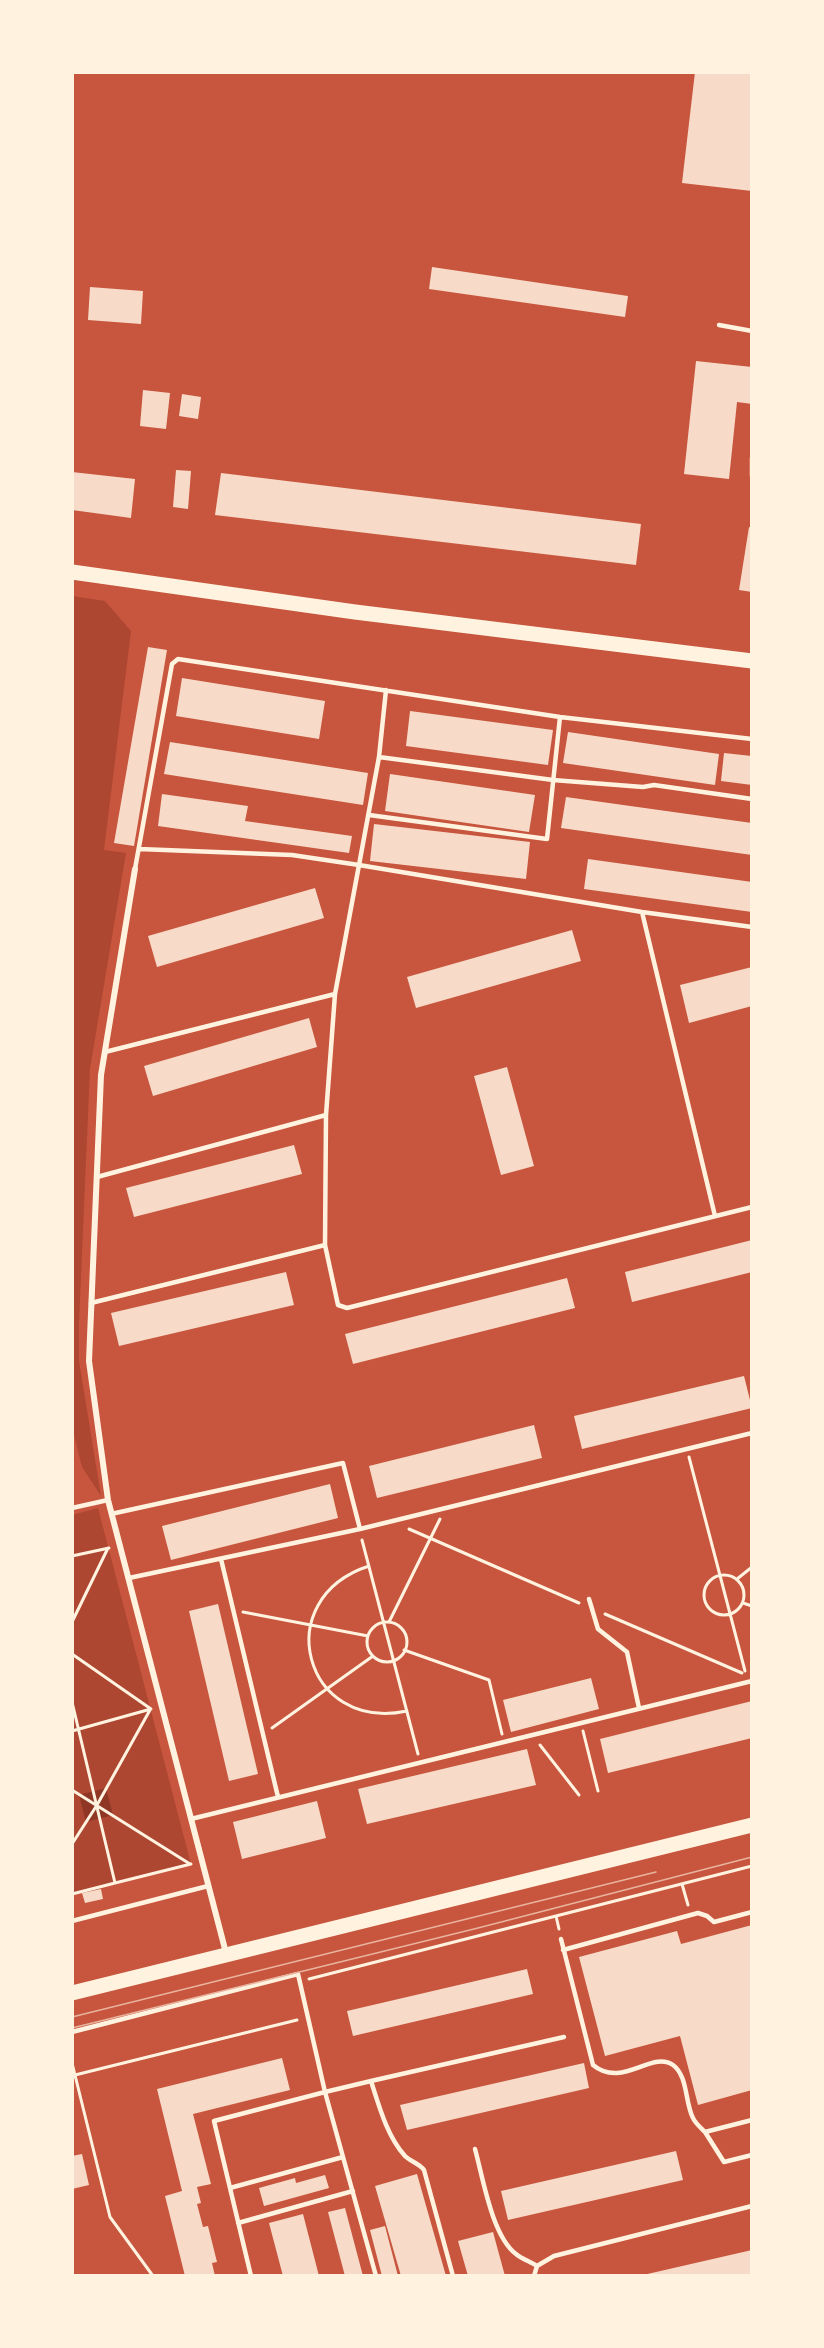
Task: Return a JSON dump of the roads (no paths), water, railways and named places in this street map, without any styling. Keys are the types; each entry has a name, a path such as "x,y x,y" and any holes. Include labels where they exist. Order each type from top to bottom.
{"main road":[{"path":"72,572 355,612 752,661"},
{"path":"72,1993 226,1953 752,1825"}],"street":[{"path":"135,868 101,1075 89,1361 111,1514 226,1953"}],"lane":[{"path":"719,325 752,331"},
{"path":"752,458 752,476"},
{"path":"135,868 172,664 175,660 560,717 752,739"},
{"path":"386,690 379,757 335,994 326,1115 325,1245 339,1305 347,1308 752,1207"},
{"path":"369,815 547,839 560,717"},
{"path":"379,757 553,780 643,787 654,785 752,799"},
{"path":"139,849 291,855 642,912 752,927"},
{"path":"642,912 715,1216"},
{"path":"105,1052 335,994"},
{"path":"97,1177 326,1115"},
{"path":"92,1303 325,1245"},
{"path":"129,1578 360,1529 752,1433"},
{"path":"111,1514 343,1463 360,1529"},
{"path":"72,1508 108,1500"},
{"path":"221,1558 278,1797"},
{"path":"589,1599 598,1629 627,1652 639,1708"},
{"path":"191,1819 752,1681"},
{"path":"73,1920 208,1886"},
{"path":"563,1950 698,1913 708,1916 714,1922 752,1912"},
{"path":"561,1939 593,2065 602,2073 615,2074 660,2062 673,2065 681,2076 693,2119 705,2132 724,2162 752,2155"},
{"path":"72,2032 298,1974 325,2092 376,2276"},
{"path":"251,2276 214,2121 325,2092 564,2037"},
{"path":"371,2081 382,2118 406,2157 424,2170 453,2276"},
{"path":"705,2132 752,2120"},
{"path":"475,2149 502,2238 516,2254 537,2266"},
{"path":"230,2188 344,2157"},
{"path":"238,2223 353,2191"},
{"path":"534,2276 537,2266 554,2256 752,2206"}],"tram line":[{"path":"72,2028 478,1928 752,1857"},
{"path":"72,2017 656,1872"}]}
